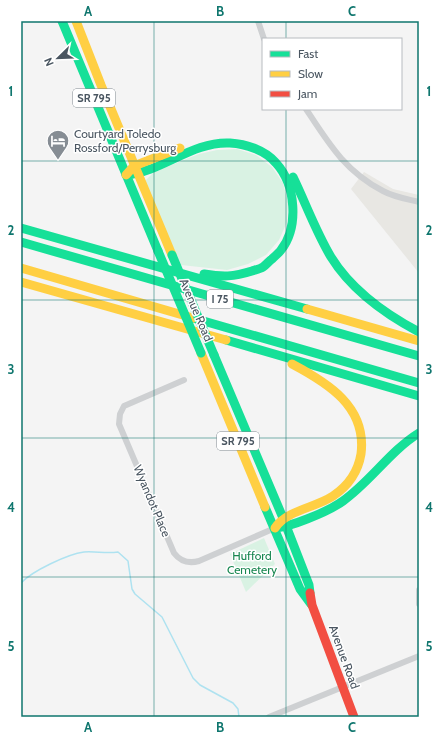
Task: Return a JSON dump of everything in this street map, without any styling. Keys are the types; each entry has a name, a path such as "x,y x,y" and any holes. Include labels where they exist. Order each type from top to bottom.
{"main road":[{"name":"Avenue Road","path":"62,21 300,589 312,605"},
{"name":"Avenue Road","path":"76,21 136,170 287,527 310,585 312,605 354,717"},
{"path":"126,175 201,140 214,137 236,136 260,144 275,154 292,174 324,246 343,274 381,310 419,332"},
{"path":"136,170 204,147 221,143 238,143 247,145 263,152 276,163 289,184 295,209 291,230 281,249 269,262 246,274 216,276 138,260"},
{"path":"21,228 419,341"},
{"name":"I 75","path":"21,242 419,356"},
{"name":"I 75","path":"21,268 419,383"},
{"path":"21,282 419,396"},
{"path":"264,351 306,370 340,395 356,416 362,441 358,466 352,478 344,488 330,498 283,518 275,528"},
{"path":"275,528 287,527 327,511 338,504 358,488 391,454 406,441 419,433"}],"street":[{"path":"258,21 264,38"},
{"path":"307,110 333,150 348,166 384,192 419,202"},
{"name":"Wyandot Place","path":"184,380 124,406 119,418 119,424 174,553 180,560 193,563 275,528"},
{"path":"419,590 419,604"},
{"path":"269,717 419,656"}],"shaded area":[{"path":"364,172 393,189 419,195 419,273 351,189"}],"green space":[{"path":"237,149 256,155 272,167 283,183 288,202 287,222 279,240 266,255 248,264 227,270 181,265 144,182 154,172 199,154 217,150"},
{"name":"Hufford Cemetery","path":"264,538 275,564 246,592 230,554"}],"waterway":[{"path":"21,583 42,568 77,553 118,552 128,561 132,589 135,594 162,617 193,678 200,685 233,703 238,709 239,717"}],"traffic: fast":[{"path":"62,21 158,251"},
{"path":"126,175 139,173 190,151 216,144 230,143 249,146 261,151 272,158 276,163 283,172 288,183 293,206 291,230 287,241 281,250 262,268 228,276 204,274"},
{"path":"293,177 321,238 339,269 349,281 370,300 419,332"},
{"path":"21,228 307,309"},
{"path":"21,242 419,356"},
{"path":"158,251 201,353"},
{"path":"172,255 214,355"},
{"path":"193,318 419,383"},
{"path":"226,340 419,396"},
{"path":"214,355 283,518 309,585 310,593"},
{"path":"275,528 288,526 299,522 339,504 363,484 399,448 419,433"},
{"path":"265,507 300,589 311,604"}],"traffic: slow":[{"path":"76,21 172,255"},
{"path":"126,175 134,166 180,148"},
{"path":"21,268 193,318"},
{"path":"21,282 226,340"},
{"path":"307,309 419,341"},
{"path":"201,353 265,507"},
{"path":"275,528 287,517 326,500 343,488 355,473 361,454 361,437 358,423 342,398 319,379 292,364"}],"traffic: jam":[{"path":"310,593 312,605 354,717"}],"place":[{"name":"Courtyard Toledo Rossford/Perrysburg","path":"58,160"}]}
